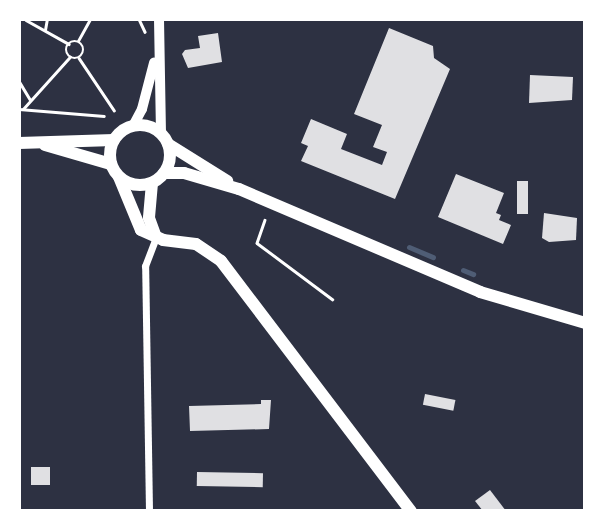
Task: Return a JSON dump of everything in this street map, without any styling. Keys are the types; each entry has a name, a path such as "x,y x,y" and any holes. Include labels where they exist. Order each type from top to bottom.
{"main road":[{"path":"19,143 114,140 133,126 148,126 239,188"},
{"path":"119,177 136,185 152,183 164,173 170,161 165,138"},
{"path":"114,140 111,164 119,177 136,224 156,237 196,244 221,261 411,511"},
{"path":"35,142 111,164"},
{"path":"164,173 184,173 239,188 480,292 585,323"},
{"path":"152,183 149,218 156,237"}],"street":[{"path":"159,19 157,50 165,138"},
{"path":"133,126 146,98 157,50"},
{"path":"149,511 145,266 156,237"}],"path":[{"path":"45,30 47,19"},
{"path":"19,23 27,20 69,44 78,41 90,19"},
{"path":"78,41 84,49 79,58"},
{"path":"21,109 61,72 70,57 69,44"},
{"path":"70,57 79,58 114,110"},
{"path":"19,81 30,99"},
{"path":"21,109 104,116"},
{"path":"265,220 257,243 332,299"}],"building":[{"path":"389,28 433,46 434,58 450,69 395,199 301,161 308,146 301,143 311,119 347,134 341,149 382,165 387,152 373,147 382,125 354,114"},
{"path":"218,33 222,62 188,68 182,54 185,50 200,48 198,36"},
{"path":"530,75 573,77 572,100 529,103"},
{"path":"456,174 504,193 496,213 501,215 499,220 511,225 503,244 438,217"},
{"path":"517,181 528,181 528,214 517,214"},
{"path":"544,213 577,218 576,240 549,242 542,238"},
{"path":"425,394 455,400 453,411 423,405"},
{"path":"261,400 271,400 269,429 190,431 189,406 261,404"},
{"path":"31,467 50,467 50,485 31,485"},
{"path":"197,472 263,473 263,487 197,486"},
{"path":"490,490 506,511 483,511 475,501"}],"waterway":[{"path":"409,247 433,257"},
{"path":"463,270 473,274"}]}
